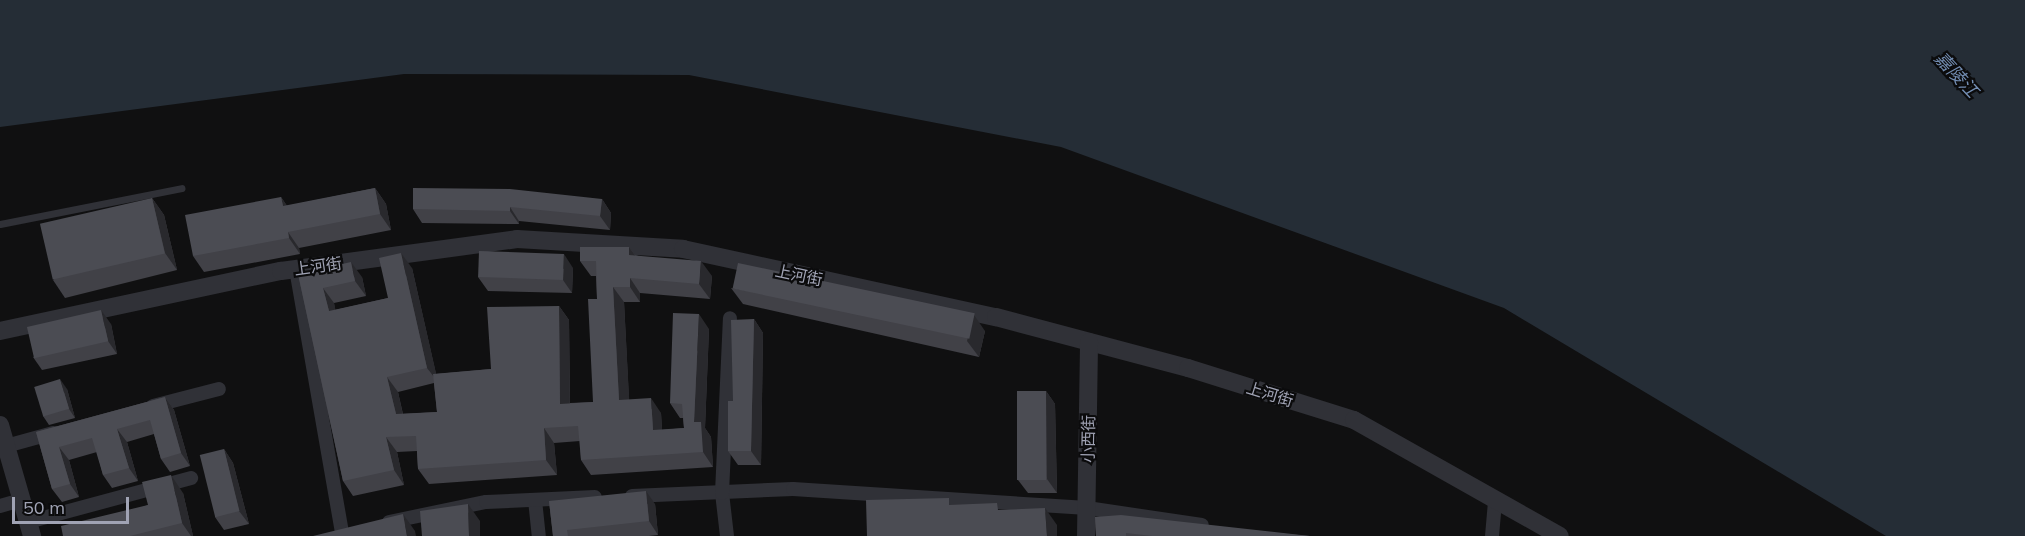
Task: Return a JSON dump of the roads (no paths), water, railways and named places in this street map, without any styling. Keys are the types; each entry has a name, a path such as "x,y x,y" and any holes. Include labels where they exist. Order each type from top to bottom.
{"street":[{"name":"上河街","path":"0,331 296,269 517,239 683,249 996,317 1188,368 1354,420 1495,502 1560,536"},
{"path":"296,269 342,532"},
{"path":"727,536 722,493 730,318"},
{"name":"小西街","path":"1086,536 1089,342"},
{"path":"140,410 219,389"},
{"path":"0,425 30,529 191,478"},
{"path":"6,446 73,428"},
{"path":"375,525 486,502 793,489 1087,508 1221,528"},
{"path":"0,506 21,500"},
{"path":"535,500 539,536"},
{"path":"1492,536 1495,502"}],"lane":[{"path":"0,224 181,188"}],"water":[{"name":"嘉陵江","path":"0,0 2025,0 2025,536 1886,536 1504,308 1061,147 689,75 404,74 0,127"}]}
